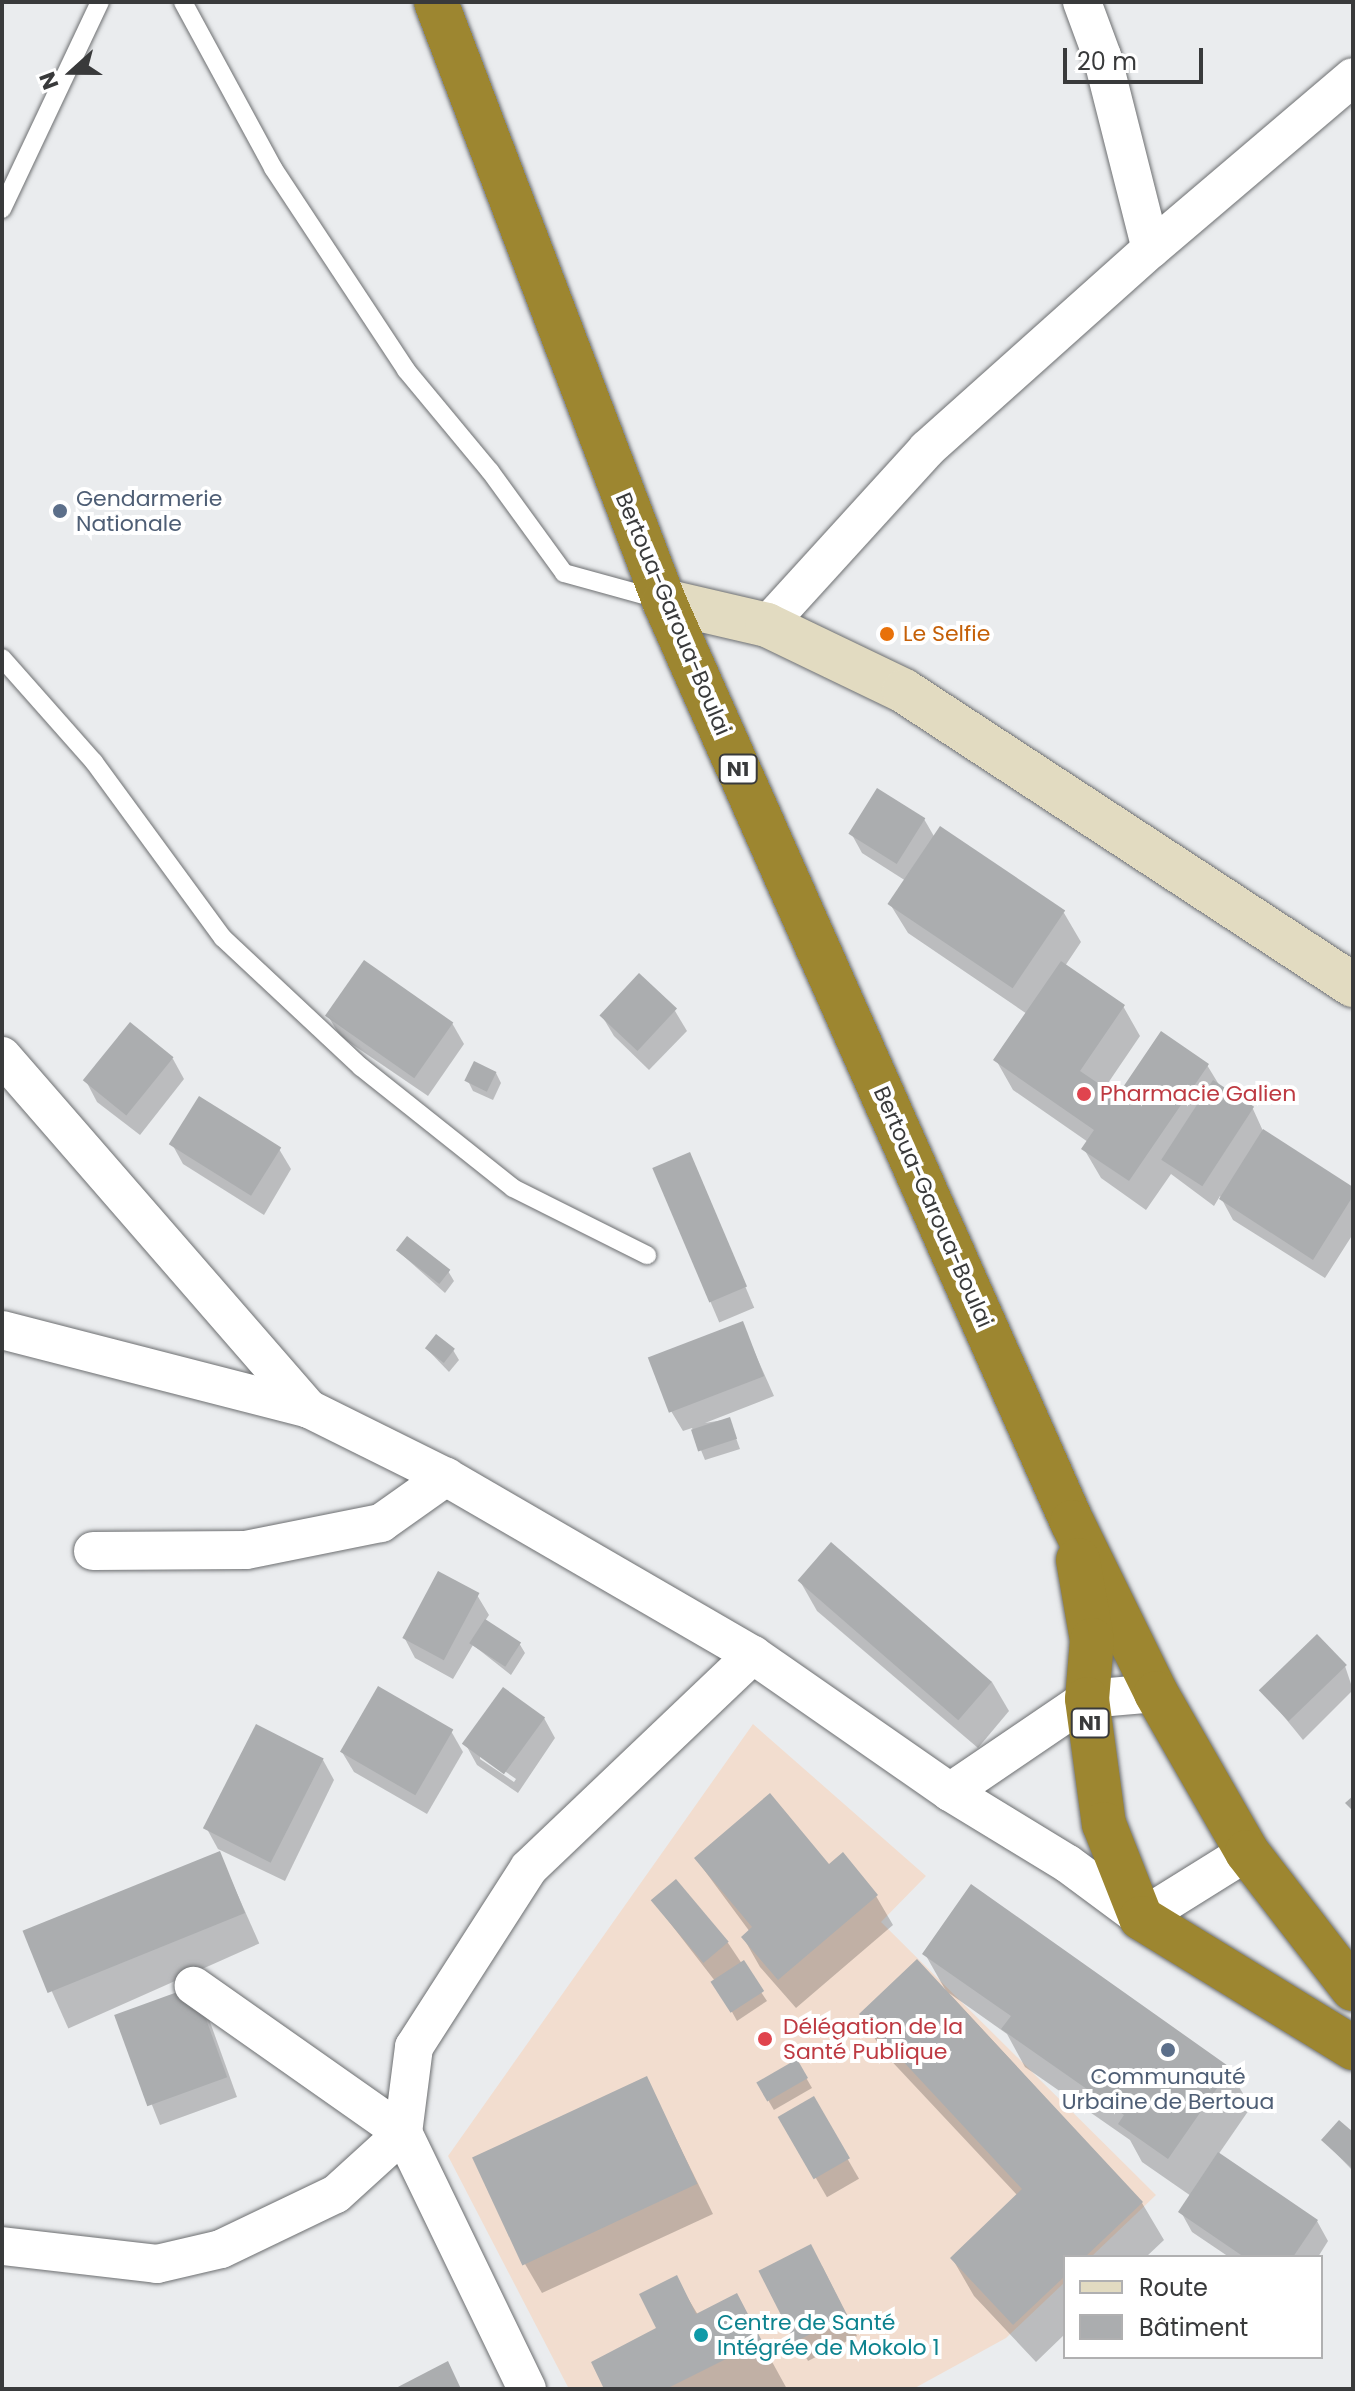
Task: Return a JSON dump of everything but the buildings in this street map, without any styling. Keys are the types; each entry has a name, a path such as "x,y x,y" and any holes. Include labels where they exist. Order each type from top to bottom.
{"highway":[{"name":"Bertoua-Garoua-Boulai","path":"436,2 664,601 1072,1522 1156,1693 1247,1852"},
{"name":"Bertoua-Garoua-Boulai","path":"1072,1522 1092,1640 1087,1699 1104,1824 1141,1918"},
{"name":"N1","path":"1247,1852 1353,1989"},
{"path":"1141,1918 1353,2048"}],"street":[{"path":"1082,2 1102,56 1151,249"},
{"path":"767,625 927,449 1151,249 1353,77"},
{"path":"664,601 767,625 904,691 1353,985"},
{"path":"2,1056 309,1409"},
{"path":"2,1330 309,1409 446,1477 753,1655 950,1792 1068,1864 1141,1918 1247,1852"},
{"path":"93,1551 246,1550 381,1523 446,1477"},
{"path":"2,2246 157,2264 221,2249 336,2194 403,2133 414,2047 529,1868 753,1655"},
{"path":"950,1792 1087,1699 1156,1693"},
{"path":"194,1986 403,2133 527,2389"}],"lane":[{"path":"2,209 100,2"},
{"path":"183,2 273,168 406,370 490,471 564,573 664,601"},
{"path":"2,658 94,762 223,938 349,1056 513,1188 647,1255"}],"shaded area":[{"name":"Délégation de la Santé Publique","path":"753,1724 926,1876 881,1922 1156,2195 1093,2255 1063,2255 1063,2284 1006,2338 913,2389 569,2389 448,2156"}],"place":[{"name":"Gendarmerie Nationale","path":"60,511"},
{"name":"Le Selfie","path":"887,634"},
{"name":"Pharmacie Galien","path":"1084,1094"},
{"name":"Délégation de la Santé Publique","path":"765,2039"},
{"name":"Communauté Urbaine de Bertoua","path":"1168,2050"},
{"name":"Centre de Santé Intégrée de Mokolo 1","path":"701,2335"}]}
